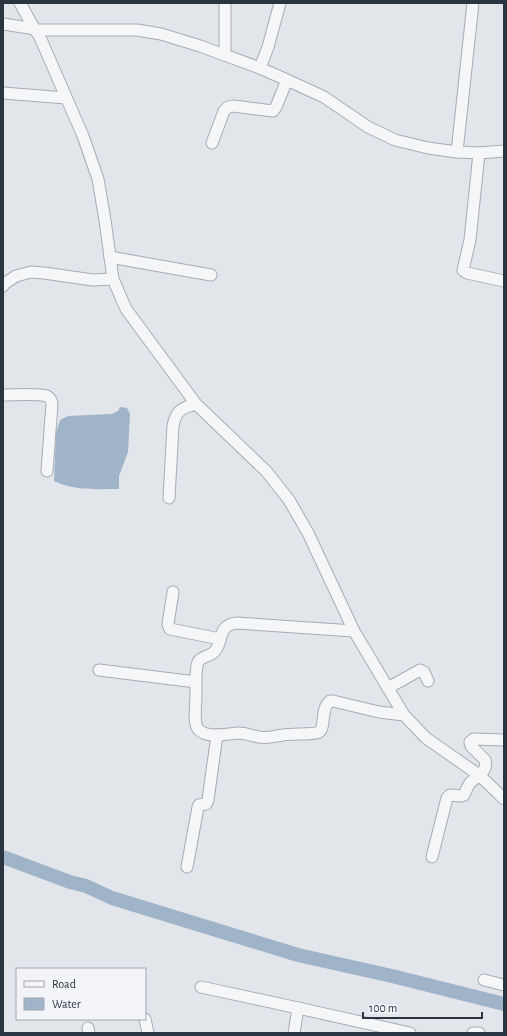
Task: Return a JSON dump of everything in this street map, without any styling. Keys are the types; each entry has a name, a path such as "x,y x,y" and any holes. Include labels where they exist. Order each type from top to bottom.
{"street":[{"path":"20,3 35,30 39,34 83,136 98,179 113,279 126,309 196,404 266,471 289,500 308,533 354,631 404,715 426,738 479,775 504,799"},
{"path":"260,68 268,47 280,3"},
{"path":"457,152 473,3"},
{"path":"224,55 225,6"},
{"path":"3,24 35,30 137,30 161,34 260,68 287,80 324,97 368,128 395,140 428,148 457,152 480,153 504,151"},
{"path":"212,143 224,111 233,106 273,111 287,80"},
{"path":"3,92 66,98"},
{"path":"480,153 470,236 463,270 467,273 504,281"},
{"path":"110,257 211,274"},
{"path":"3,286 16,276 31,272 44,272 93,280 113,279"},
{"path":"3,395 39,395 48,397 52,400 47,471"},
{"path":"169,498 174,418 178,412 184,408 196,404"},
{"path":"173,592 168,624 170,629 220,639"},
{"path":"354,631 237,623 230,624 222,633 217,649 214,653 198,661 195,713 196,726 204,734 226,735 239,733 267,738 283,735 315,733 322,729 325,707 330,701 379,712 404,715"},
{"path":"99,670 196,682"},
{"path":"388,688 420,670 424,672 428,681"},
{"path":"187,868 198,807 201,804 206,804 208,800 217,735"},
{"path":"432,857 447,798 450,795 464,795 470,783 486,767 486,763 471,746 470,742 474,739 504,740"},
{"path":"484,980 504,985"},
{"path":"200,987 298,1008 365,1028 408,1033"},
{"path":"294,1033 298,1008"},
{"path":"145,1020 148,1033"},
{"path":"473,1033 480,1033"}],"water":[{"path":"120,407 127,408 130,414 128,452 119,476 119,489 78,488 54,481 56,433 60,420 68,416 112,414 118,411"}],"waterway":[{"path":"3,857 70,882 86,886 112,898 298,955 392,976 504,1004"}]}
